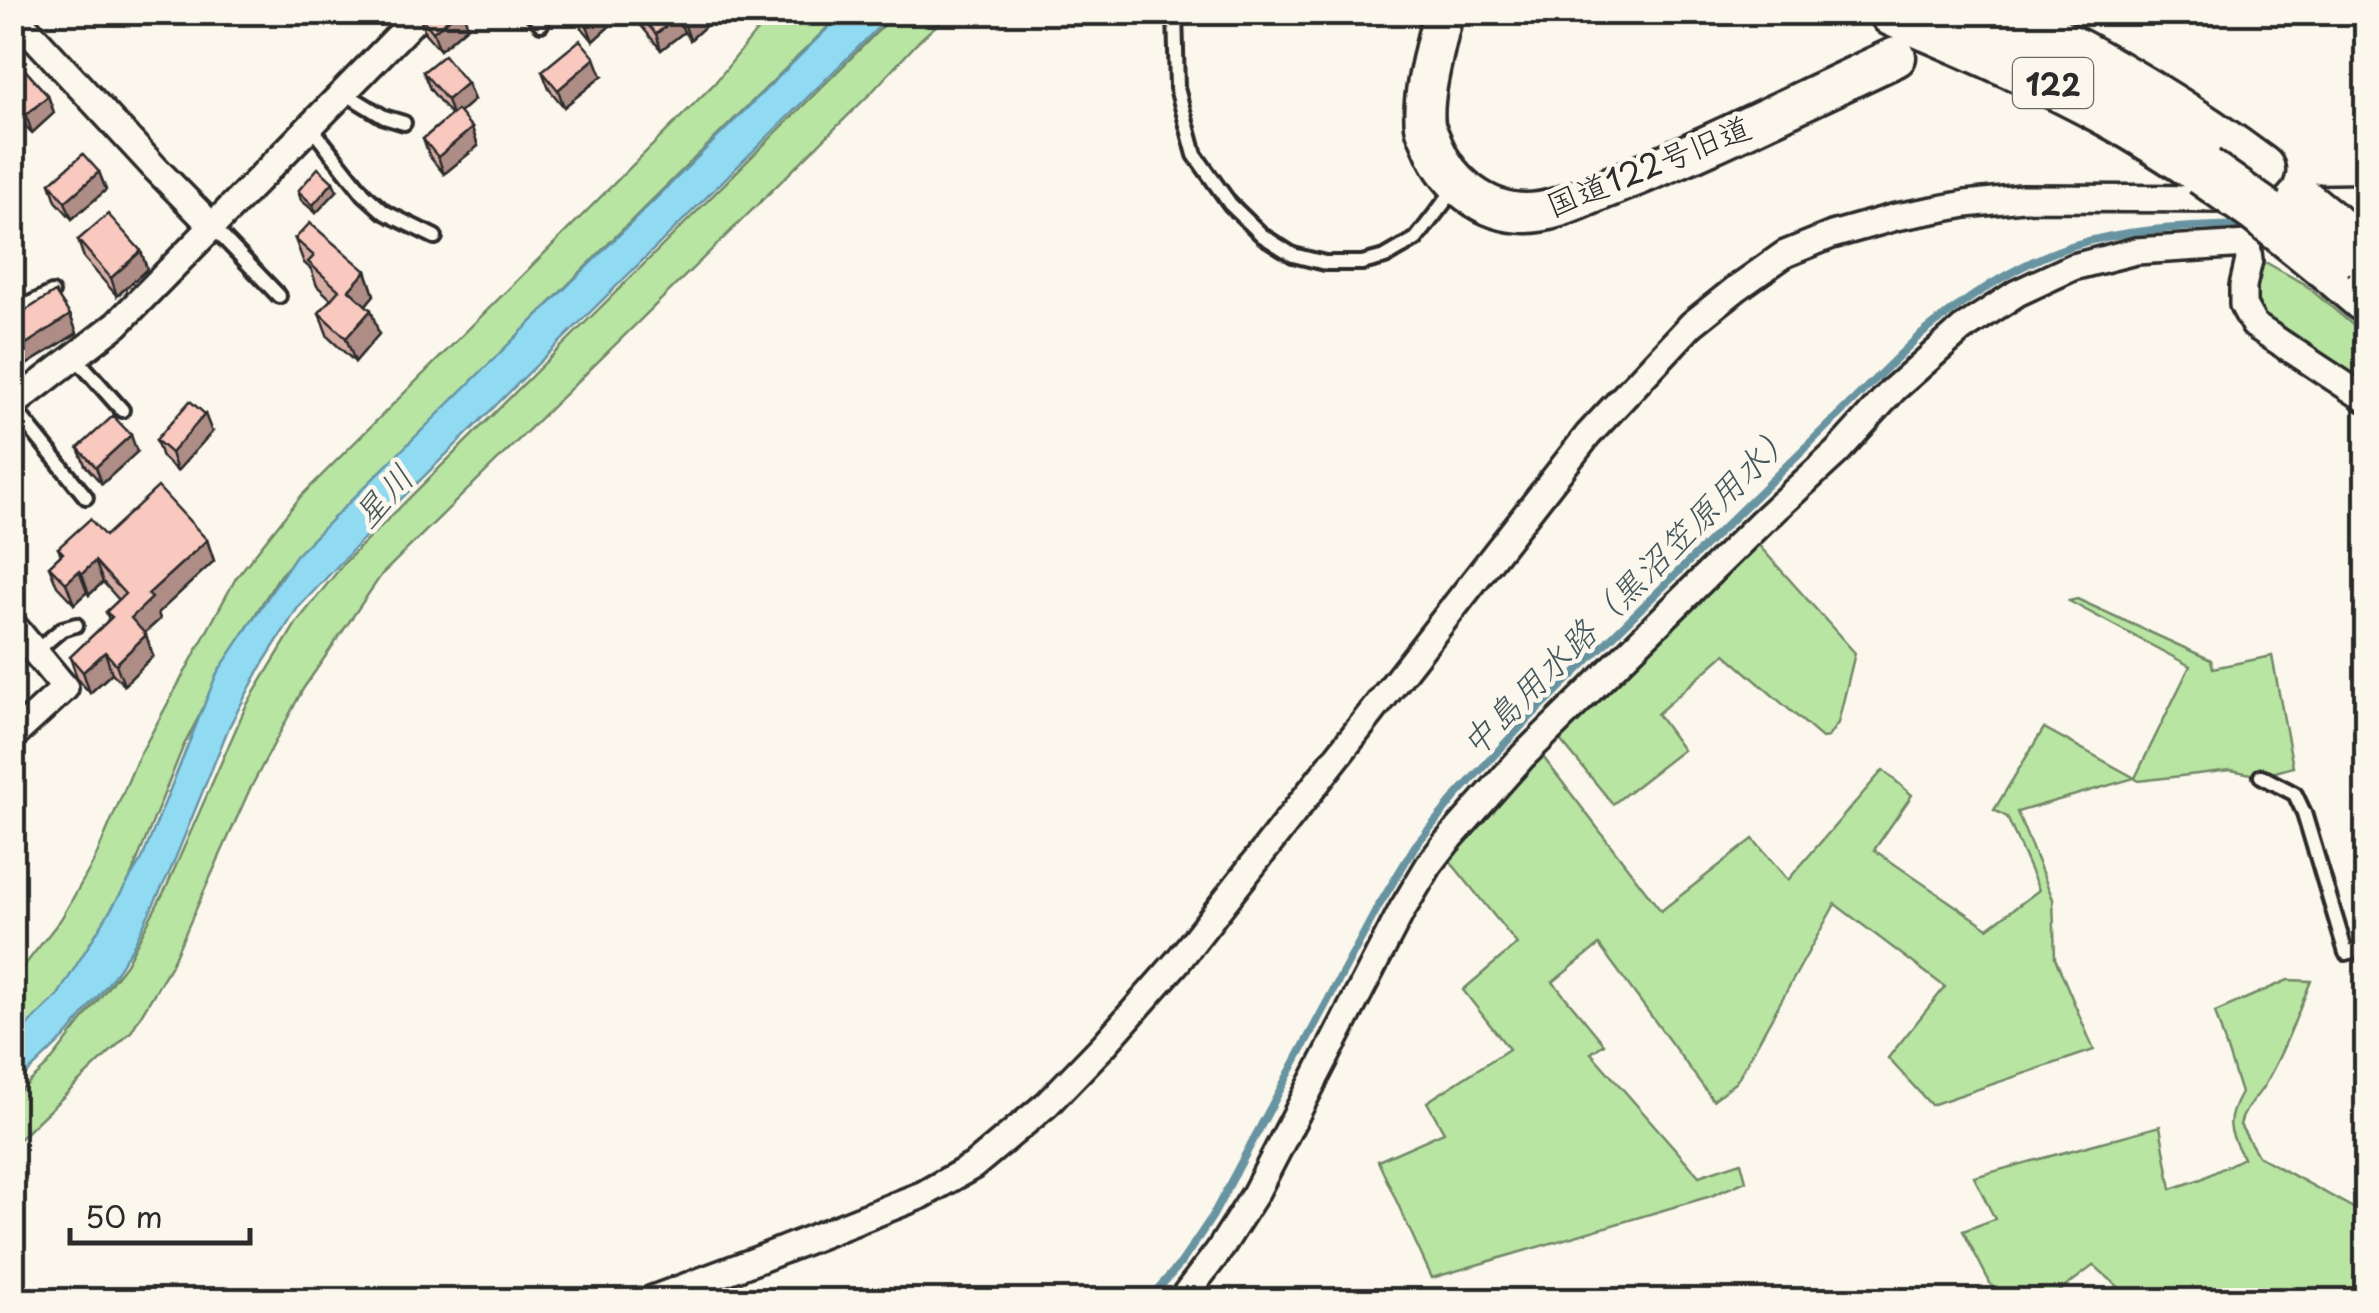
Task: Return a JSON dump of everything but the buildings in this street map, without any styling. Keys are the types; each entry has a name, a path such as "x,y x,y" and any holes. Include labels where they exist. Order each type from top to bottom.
{"highway":[{"name":"122","path":"1996,12 2056,42 2186,118 2260,170 2336,252 2366,298"},
{"name":"122","path":"1895,35 1952,36 2064,88 2107,110 2258,209 2336,252"}],"street":[{"path":"12,408 117,324 422,12"},
{"name":"国道122号旧道","path":"1443,12 1426,98 1425,126 1438,158 1474,198 1525,213 1554,208 1644,174 1895,35"},
{"path":"12,13 212,226"},
{"path":"650,1300 922,1194 973,1166 1047,1104 1178,961 1588,435 1692,324 1785,254 1896,217 2003,200 2366,198"},
{"path":"1181,1300 1218,1252 1254,1194 1429,865 1482,800 1569,710 1837,452 1893,390 1990,308 2047,278 2106,257 2257,244 2248,260 2243,286 2243,305 2254,325 2366,399"},
{"path":"12,624 64,688 16,733"}],"lane":[{"path":"1175,12 1176,88 1195,155 1230,204 1263,236 1293,256 1325,263 1362,264 1386,256 1416,239 1458,184"},
{"path":"343,92 384,118 404,122"},
{"path":"310,126 364,194 384,212 434,237"},
{"path":"212,226 279,296"},
{"path":"12,307 27,305 52,293"},
{"path":"75,357 122,410"},
{"path":"12,408 86,497"},
{"path":"34,652 62,629 76,625"},
{"path":"2261,776 2295,794 2346,954 2366,947"}],"green space":[{"path":"778,13 842,13 280,575 235,647 183,747 128,883 60,998 13,1042 13,980 61,919 94,861 137,760 236,578 301,496 714,84 755,33"},
{"path":"896,13 950,13 382,574 303,689 249,791 170,967 131,1032 13,1145 13,1097 47,1066 126,964 167,886 246,706 297,622 345,562"},
{"path":"2267,263 2304,284 2366,336 2366,386 2265,319 2255,299 2260,267"},
{"path":"1755,541 1855,653 1838,723 1828,737 1822,738 1725,654 1657,714 1683,750 1613,804 1556,735"},
{"path":"2077,599 2211,660 2213,668 2272,656 2293,767 2261,776 2231,770 2139,781 2134,778 2017,812 2053,899 2055,958 2094,1050 1931,1105 1888,1058 1945,987 1835,904 1736,1082 1713,1100 1599,945 1553,982 1604,1044 1591,1053 1699,1176 1741,1162 1746,1181 1711,1196 1432,1278 1378,1161 1444,1132 1427,1102 1509,1049 1463,990 1517,944 1449,860 1473,827 1540,753 1661,911 1753,839 1788,880 1883,770 1912,795 1874,850 1988,928 2039,890 2007,817 1994,810 2044,728 2135,778 2190,666 2069,601"},
{"path":"2288,980 2311,981 2278,1059 2240,1125 2258,1156 2366,1215 2366,1300 2133,1300 2094,1265 2048,1300 1999,1300 1963,1231 1995,1219 1974,1177 2160,1126 2171,1189 2243,1158 2230,1126 2241,1093 2215,1012"}],"water":[{"name":"星川","path":"843,13 893,13 400,500 297,609 229,727 171,869 132,948 69,1033 13,1087 13,1040 58,995 142,859 217,673 296,555"}],"waterway":[{"name":"中島用水路（黒沼笠原用水）","path":"1148,1300 1181,1263 1212,1217 1378,907 1415,846 1524,723 1918,337 1990,285 2071,246 2136,232 2247,225"}]}
